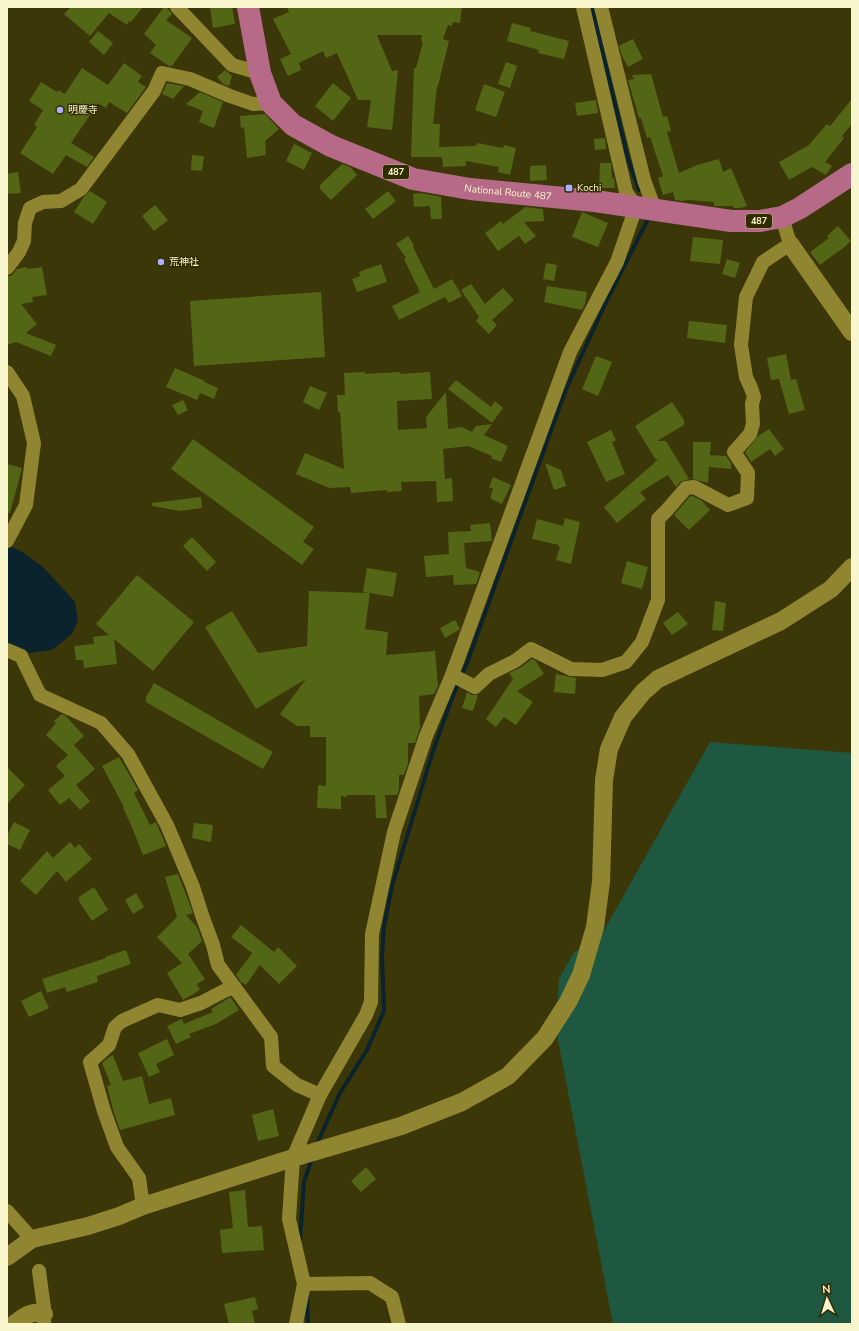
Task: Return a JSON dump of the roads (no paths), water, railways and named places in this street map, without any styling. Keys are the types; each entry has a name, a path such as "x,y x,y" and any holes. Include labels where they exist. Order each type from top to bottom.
{"highway":[{"name":"National Route 487","path":"248,7 260,73 270,103 293,125 331,146 413,179 470,189 595,201 731,221 760,221 782,217 800,208 852,174"}],"street":[{"path":"177,7 232,65 260,73"},
{"path":"583,7 626,192 645,208"},
{"path":"296,1324 304,1284 289,1219 293,1158 320,1095 366,1015 371,1002 372,934 394,832 426,736 452,675 570,352 645,208 644,180 601,7"},
{"path":"7,268 19,252 24,241 25,222 30,208 43,202 61,201 81,189 154,91 162,73 190,79 253,104 270,103"},
{"path":"782,217 790,244 852,332"},
{"path":"452,675 475,687 489,674 515,660 531,649 571,669 602,670 626,662 642,642 658,600 658,519 668,510 686,488 694,487 728,506 747,498 748,473 734,452 750,434 753,424 752,404 754,397 746,377 741,345 746,297 763,262 790,244"},
{"path":"7,372 23,396 34,443 26,505 7,541"},
{"path":"7,1257 32,1239 88,1226 143,1206 293,1158 401,1126 462,1102 508,1076 545,1038 568,1002 581,975 595,927 602,882 604,780 609,749 623,716 643,692 658,680 781,621 830,589 852,566"},
{"path":"7,650 21,656 40,695 101,723 128,754 167,826 193,887 213,945 218,966 271,1037 273,1066 297,1085 320,1095"},
{"path":"143,1206 139,1178 117,1147 104,1111 90,1062 110,1045 115,1027 122,1022 158,1005 180,1010 201,1003 226,990 235,988"},
{"path":"7,1211 32,1239"},
{"path":"40,1271 44,1319"},
{"path":"304,1284 370,1283 392,1297 399,1324"},
{"path":"14,1324 29,1314 38,1312 44,1319"}],"water":[{"path":"12,547 21,551 43,567 75,602 78,620 72,634 52,650 30,653 20,647 7,646 7,549"}],"waterway":[{"path":"592,7 628,159 639,190"},
{"path":"316,1146 340,1093 367,1050 384,1011 382,957 384,927 392,886 433,751 452,698 467,663 566,389 608,298 647,221"},
{"path":"300,1240 304,1182 312,1158"},
{"path":"307,1296 308,1324"}],"place":[{"name":"明慶寺","path":"60,110"},
{"name":"Kochi","path":"569,188"},
{"name":"荒神社","path":"161,262"}]}
